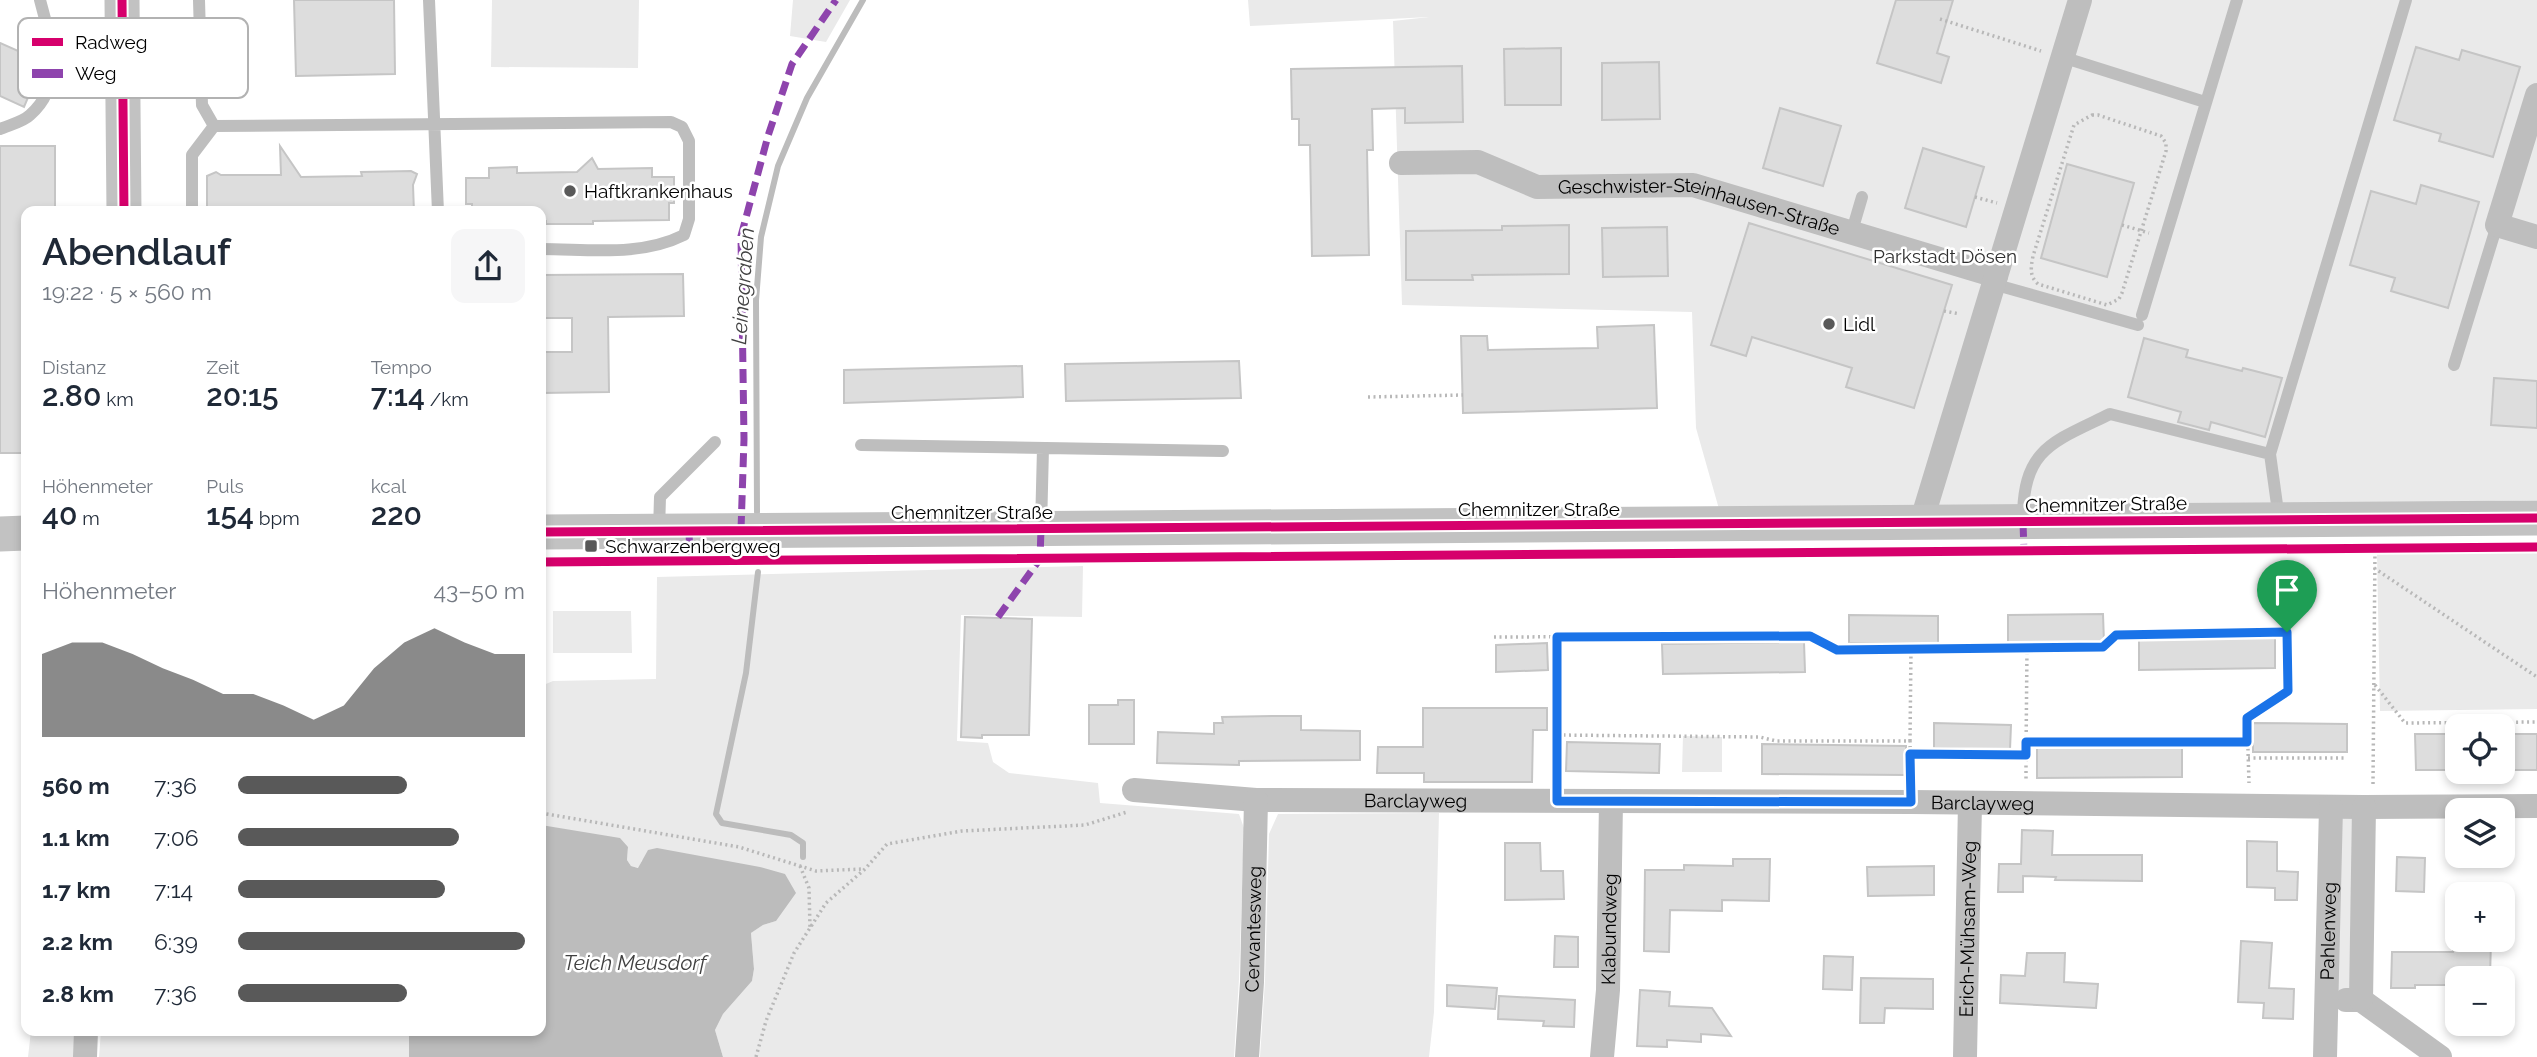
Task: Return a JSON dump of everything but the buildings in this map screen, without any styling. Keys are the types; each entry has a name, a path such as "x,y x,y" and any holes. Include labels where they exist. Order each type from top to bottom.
{"main road":[{"path":"122,0 122,18"},
{"path":"123,98 124,206"},
{"name":"Chemnitzer Straße","path":"546,532 2537,518"},
{"path":"0,534 21,533"}],"street":[{"path":"1921,523 2080,0"},
{"path":"2537,95 2497,225 2537,237"},
{"name":"Geschwister-Steinhausen-Straße","path":"1401,163 1478,162 1537,187 1693,185 1852,231 1995,280"},
{"name":"Barclayweg","path":"1134,790 1256,800 2537,806"},
{"name":"Cervantesweg","path":"1247,1057 1252,982 1256,800"},
{"name":"Klabundweg","path":"1602,1057 1608,990 1611,801"},
{"name":"Erich-Mühsam-Weg","path":"1965,1057 1970,803"},
{"name":"Pahlenweg","path":"2325,1057 2331,807"},
{"name":"Pahlenweg","path":"2361,1000 2368,807"},
{"path":"2328,1000 2361,1000 2440,1057"},
{"path":"85,1057 86,1036"}],"lane":[{"path":"40,0 45,18"},
{"path":"200,0 200,18"},
{"path":"429,0 438,206"},
{"path":"1995,280 2140,320 2237,0"},
{"path":"2279,519 2270,454 2406,0"},
{"path":"2062,58 2205,102"},
{"path":"0,129 30,116 44,98"},
{"path":"202,98 202,105 214,126"},
{"path":"214,126 671,122 682,127 689,141 689,219 684,235 665,244 639,250 546,249"},
{"path":"192,206 192,155 214,126"},
{"path":"1852,231 1862,197"},
{"path":"2454,365 2497,225"},
{"path":"2023,523 2023,492 2030,469 2045,448 2110,414 2270,454"},
{"path":"659,531 660,497 715,442"},
{"path":"861,444 1223,451"},
{"path":"1041,529 1043,448"}],"path":[{"path":"1940,19 2062,58"},
{"path":"2098,115 2161,136 2166,143 2166,151 2141,230 2122,293 2113,304 2107,305 2038,284 2033,280 2033,256 2074,125 2084,118 2098,115"},
{"path":"2122,225 2165,238"},
{"path":"1944,311 1960,315"},
{"path":"1368,397 1463,395"},
{"path":"2368,807 2374,684 2375,548"},
{"path":"2374,568 2537,677"},
{"path":"1493,637 1810,636 1837,650 2103,647 2116,635 2287,632 2288,691 2247,718 2249,806"},
{"path":"1557,637 1557,801"},
{"path":"2026,648 2026,804"},
{"path":"1911,649 1911,802"},
{"path":"2374,684 2405,723 2537,722"},
{"path":"1557,735 1760,737 1776,741 1910,741"},
{"path":"2026,742 2247,742"},
{"path":"1910,754 2026,755"},
{"path":"2248,758 2344,758"},
{"path":"756,1057 766,1021 794,953 826,903 865,869 887,844 962,831 1085,825 1128,812 1134,790"},
{"path":"546,814 739,847 817,871 865,869"},
{"path":"800,866 810,888 810,928"}],"green space":[{"path":"492,0 639,0 638,68 491,67"},
{"path":"793,0 850,0 826,42 790,36"},
{"name":"Parkstadt Dösen","path":"1248,0 2537,0 2537,500 1721,516 1696,428 1692,312 1402,305 1393,21 1429,17 1250,26"},
{"path":"2537,552 2537,709 2380,711 2377,554"},
{"path":"1083,566 1082,617 961,615 957,741 988,743 993,762 1009,773 1098,783 1100,803 1239,814 1244,828 1234,1057 723,1057 715,1030 723,1014 752,981 754,969 751,933 776,921 642,860 639,868 631,866 627,860 628,847 546,826 546,684 553,681 656,679 657,577"},
{"path":"553,611 631,611 632,653 553,653"},
{"path":"1683,736 1722,737 1722,772 1682,772"},
{"path":"2331,807 2364,807 2361,1000 2328,1000"},
{"path":"1439,813 1434,1012 1429,1057 1260,1057 1269,834 1278,814"},
{"path":"30,1036 76,1036 75,1057 28,1057"},
{"path":"101,1036 409,1036 409,1057 99,1057"}],"water":[{"name":"Teich Meusdorf","path":"546,826 620,838 628,847 627,860 631,866 638,868 648,850 657,848 785,874 796,893 776,921 751,933 754,969 752,981 723,1014 715,1030 723,1057 409,1057 409,1036 546,1036"}],"waterway":[{"name":"Leinegraben","path":"757,512 756,300 761,237 778,166 807,98 863,0"},
{"name":"Leinegraben","path":"758,572 746,673 716,814 722,823 791,835 803,843 803,857"}],"marked path":[{"path":"741,530 744,439 741,236 768,136 792,64 836,0"},
{"path":"2023,523 2024,551"},
{"path":"998,617 1040,559 1041,529"},
{"path":"689,531 690,560"}],"cycle path":[{"path":"122,0 122,18"},
{"path":"123,98 124,206"},
{"path":"546,532 2537,518"},
{"path":"546,562 2537,547"}],"place":[{"name":"Haftkrankenhaus","path":"570,191"},
{"name":"Lidl","path":"1829,324"},
{"name":"Schwarzenbergweg","path":"591,546"}],"route":[{"path":"2287,632 2288,691 2247,718 2247,742 2026,742 2026,755 1910,754 1911,802 1557,801 1557,637 1810,636 1837,650 2103,647 2116,635 2287,632"}]}
